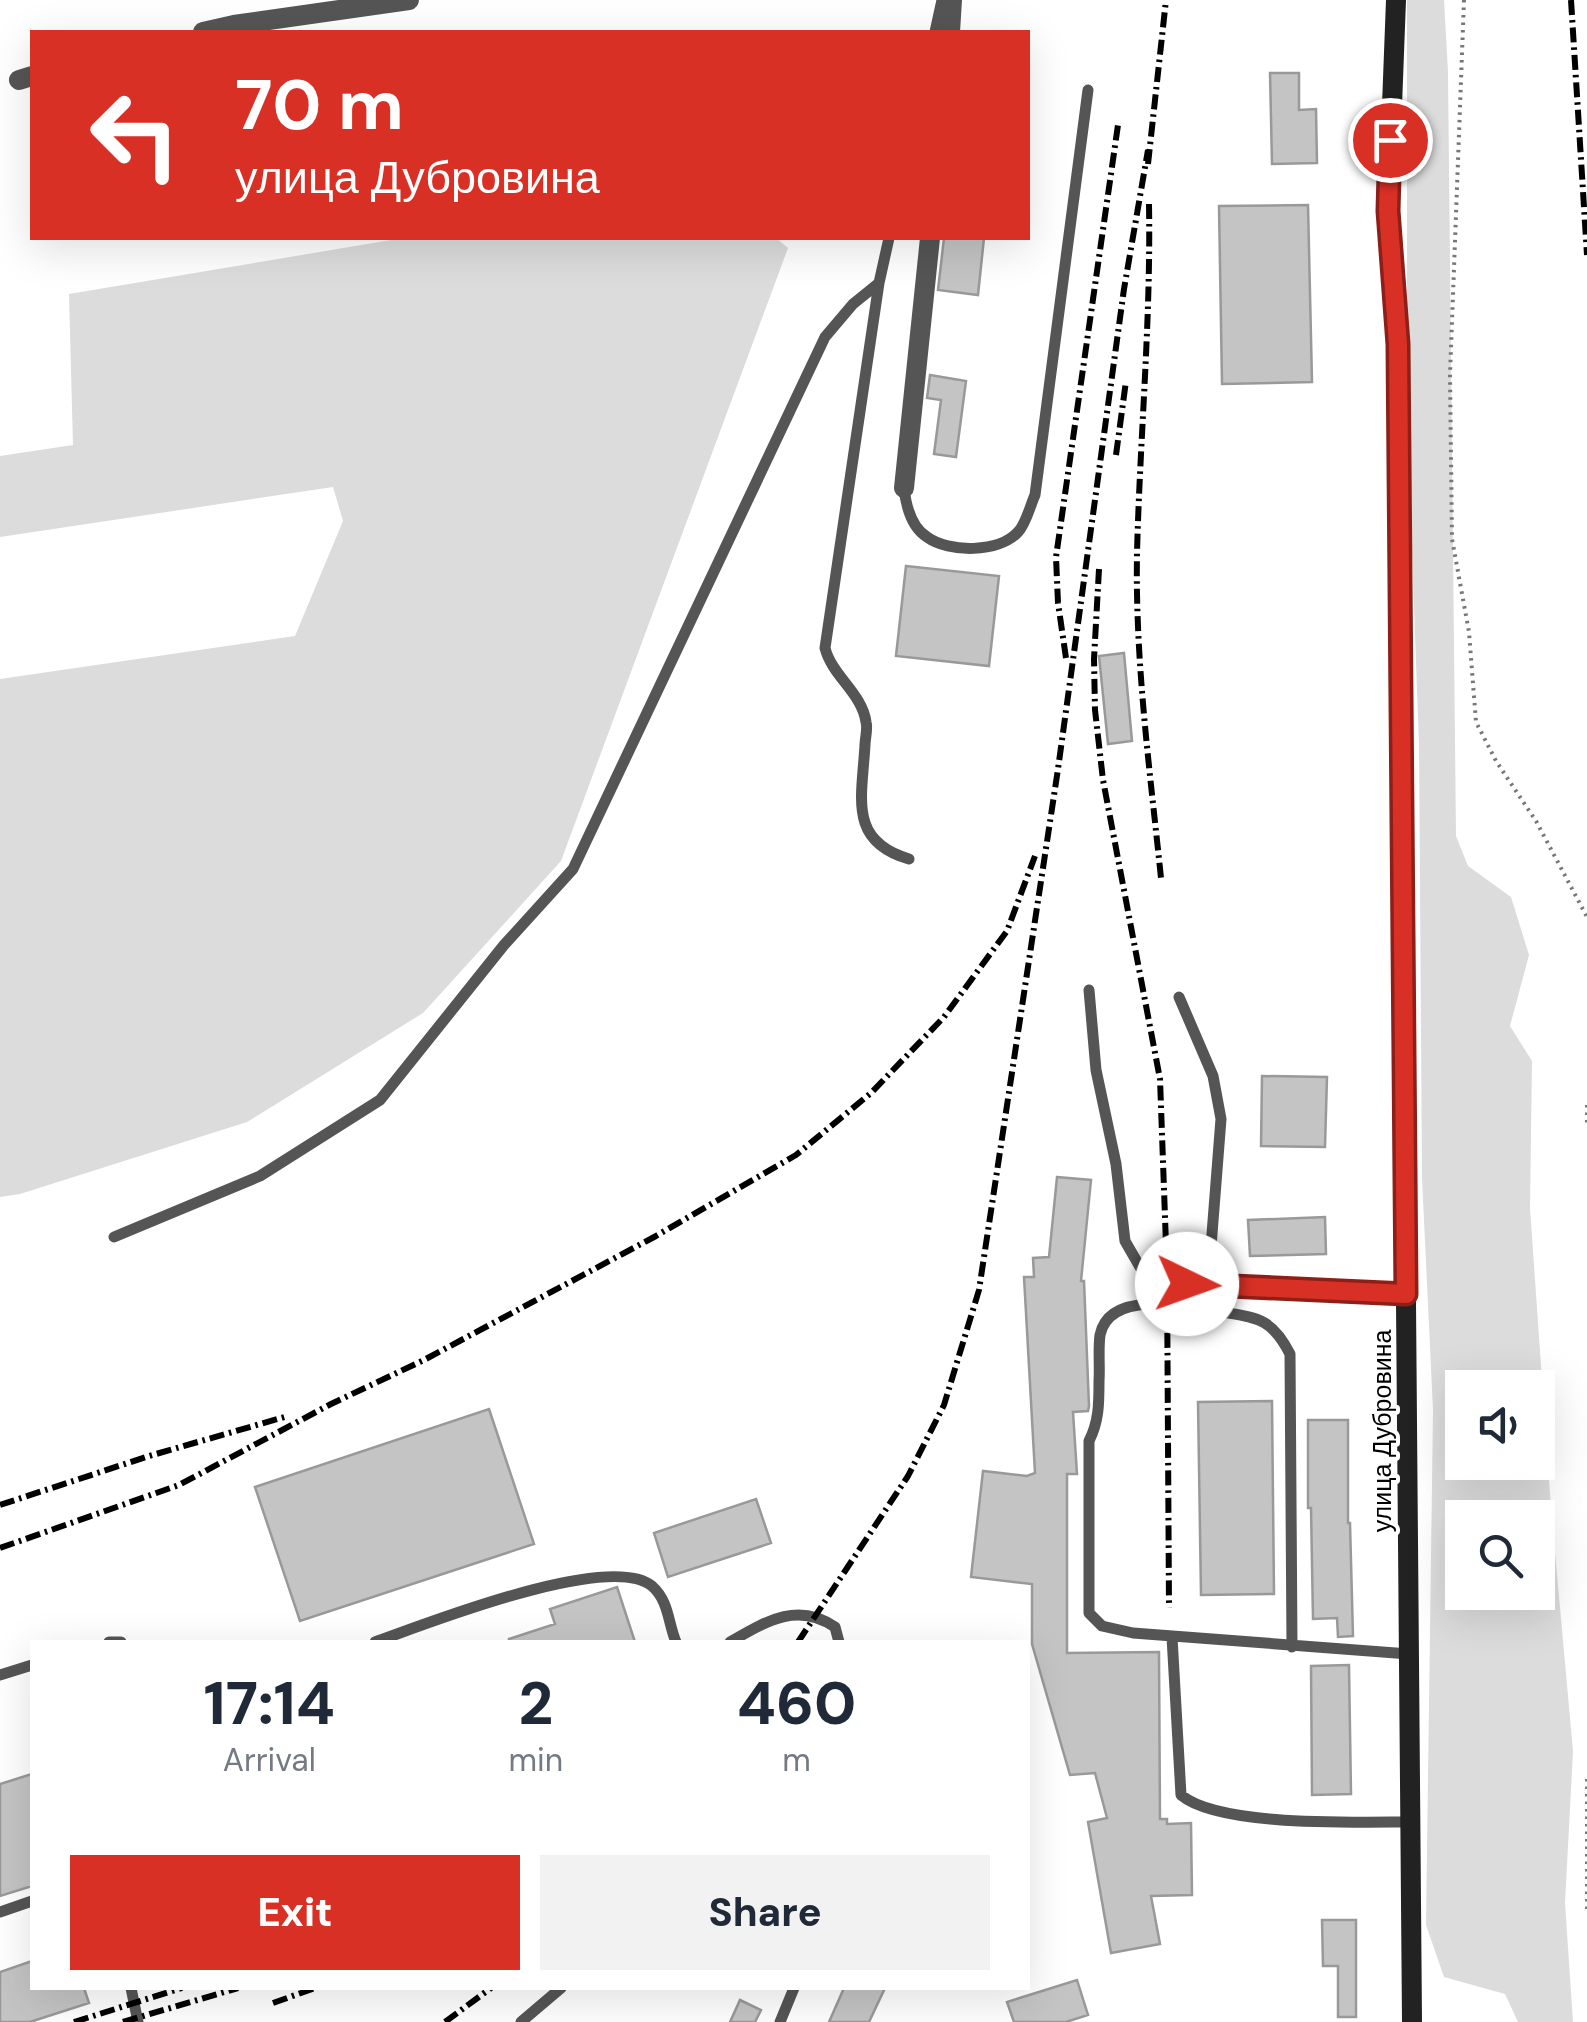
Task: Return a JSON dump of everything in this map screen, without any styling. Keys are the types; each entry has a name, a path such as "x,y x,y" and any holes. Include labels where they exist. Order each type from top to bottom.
{"main road":[{"name":"улица Дубровина","path":"1396,0 1388,211 1398,344 1412,2022"}],"street":[{"path":"211,30 409,0"},
{"path":"950,30 952,0"},
{"path":"904,488 930,240"}],"lane":[{"path":"935,30 942,0"},
{"path":"904,488 906,510 924,536 940,544 964,548 995,545 1019,532 1035,495 1088,90"},
{"path":"889,240 825,648 829,665 852,692 866,720 862,792 866,832 884,851 909,859"},
{"path":"114,1237 260,1176 380,1100 504,946 572,869 825,338 853,304 879,282"},
{"path":"1089,990 1096,1070 1116,1164 1125,1241 1140,1267 1167,1282 1406,1294"},
{"path":"1179,997 1213,1076 1221,1119 1208,1285"},
{"path":"1292,1647 1290,1354 1279,1332 1257,1318 1168,1304 1133,1304 1110,1316 1100,1332 1098,1422 1089,1441 1089,1613 1102,1626 1172,1637 1292,1647 1409,1654"},
{"path":"381,1640 496,1598 612,1574 650,1584 666,1605 675,1640"},
{"path":"734,1640 788,1614 817,1615 835,1627 838,1640"},
{"path":"1172,1637 1180,1795 1194,1806 1282,1818 1410,1822"},
{"path":"0,1674 30,1666"},
{"path":"0,1912 30,1902"},
{"path":"132,1990 138,2022"},
{"path":"521,2022 559,1990"},
{"path":"780,2022 793,1990"}],"path":[{"path":"1464,0 1450,375 1452,539 1469,632 1476,722 1587,916"},
{"path":"1587,1105 1587,1126"},
{"path":"1587,1780 1587,1909"}],"shaded area":[{"path":"1407,0 1444,0 1456,836 1468,866 1511,897 1529,955 1510,1026 1532,1061 1530,1208 1541,1370 1445,1370 1445,1480 1549,1480 1550,1500 1445,1500 1445,1610 1555,1610 1555,1552 1573,1751 1565,1903 1573,2022 1518,2022 1505,1994 1444,1977 1426,1925 1433,1410 1422,1178 1419,745 1407,412"},
{"path":"391,240 778,240 788,248 561,861 423,1013 247,1122 0,1197 0,679 295,636 343,521 333,487 0,537 0,456 73,445 69,294"}],"building":[{"path":"1270,73 1299,73 1299,110 1316,109 1317,163 1272,164"},
{"path":"1308,205 1312,382 1222,384 1219,206"},
{"path":"944,240 984,240 978,295 938,290"},
{"path":"930,375 966,381 956,457 934,454 941,400 927,398"},
{"path":"906,566 999,576 989,666 896,656"},
{"path":"1124,653 1132,741 1108,744 1099,656"},
{"path":"1262,1076 1327,1077 1325,1147 1261,1146"},
{"path":"1057,1177 1091,1180 1081,1281 1089,1406 1088,1411 1073,1412 1077,1474 1067,1474 1067,1653 1159,1652 1160,1819 1167,1819 1167,1824 1191,1823 1192,1895 1151,1896 1160,1944 1111,1953 1088,1822 1107,1818 1095,1773 1070,1775 1032,1644 1032,1584 971,1577 983,1471 1027,1476 1035,1473 1024,1277 1034,1277 1033,1258 1049,1257"},
{"path":"1325,1217 1326,1254 1250,1256 1248,1220"},
{"path":"1272,1401 1274,1594 1201,1595 1198,1402"},
{"path":"489,1409 534,1544 300,1621 255,1487"},
{"path":"1308,1420 1348,1420 1353,1636 1338,1637 1337,1618 1313,1619"},
{"path":"756,1499 771,1543 668,1577 654,1533"},
{"path":"617,1587 634,1640 509,1640 555,1624 550,1609"},
{"path":"1349,1665 1351,1794 1312,1795 1311,1666"},
{"path":"30,1775 30,1887 0,1896 0,1784"},
{"path":"1322,1920 1356,1920 1356,2017 1338,2017 1338,1966 1323,1966"},
{"path":"30,1962 30,1990 85,1990 89,2003 30,2022 0,2022 0,1972"},
{"path":"1077,1980 1088,2015 1066,2022 1014,2022 1007,2002"},
{"path":"843,1990 884,1990 869,2022 829,2022"},
{"path":"740,2000 761,2010 755,2022 730,2022"}],"railway":[{"path":"1148,164 1166,0"},
{"path":"1571,0 1587,255"},
{"path":"1066,658 1056,557 1118,125"},
{"path":"799,1640 908,1476 944,1405 979,1290 1058,769 1124,289 1148,150"},
{"path":"1149,204 1137,594 1144,716 1161,878"},
{"path":"1116,455 1126,381"},
{"path":"1099,569 1094,659 1103,780 1160,1079 1167,1272 1169,1608"},
{"path":"0,1548 179,1485 656,1236 796,1155 871,1093 944,1017 1007,931 1035,856"},
{"path":"0,1505 288,1416"},
{"path":"74,2022 176,1990"},
{"path":"123,2022 231,1990"},
{"path":"273,2003 309,1990"},
{"path":"445,2022 488,1990"}],"route":[{"path":"1187,1284 1406,1294 1398,344 1388,211 1390,140"}]}
